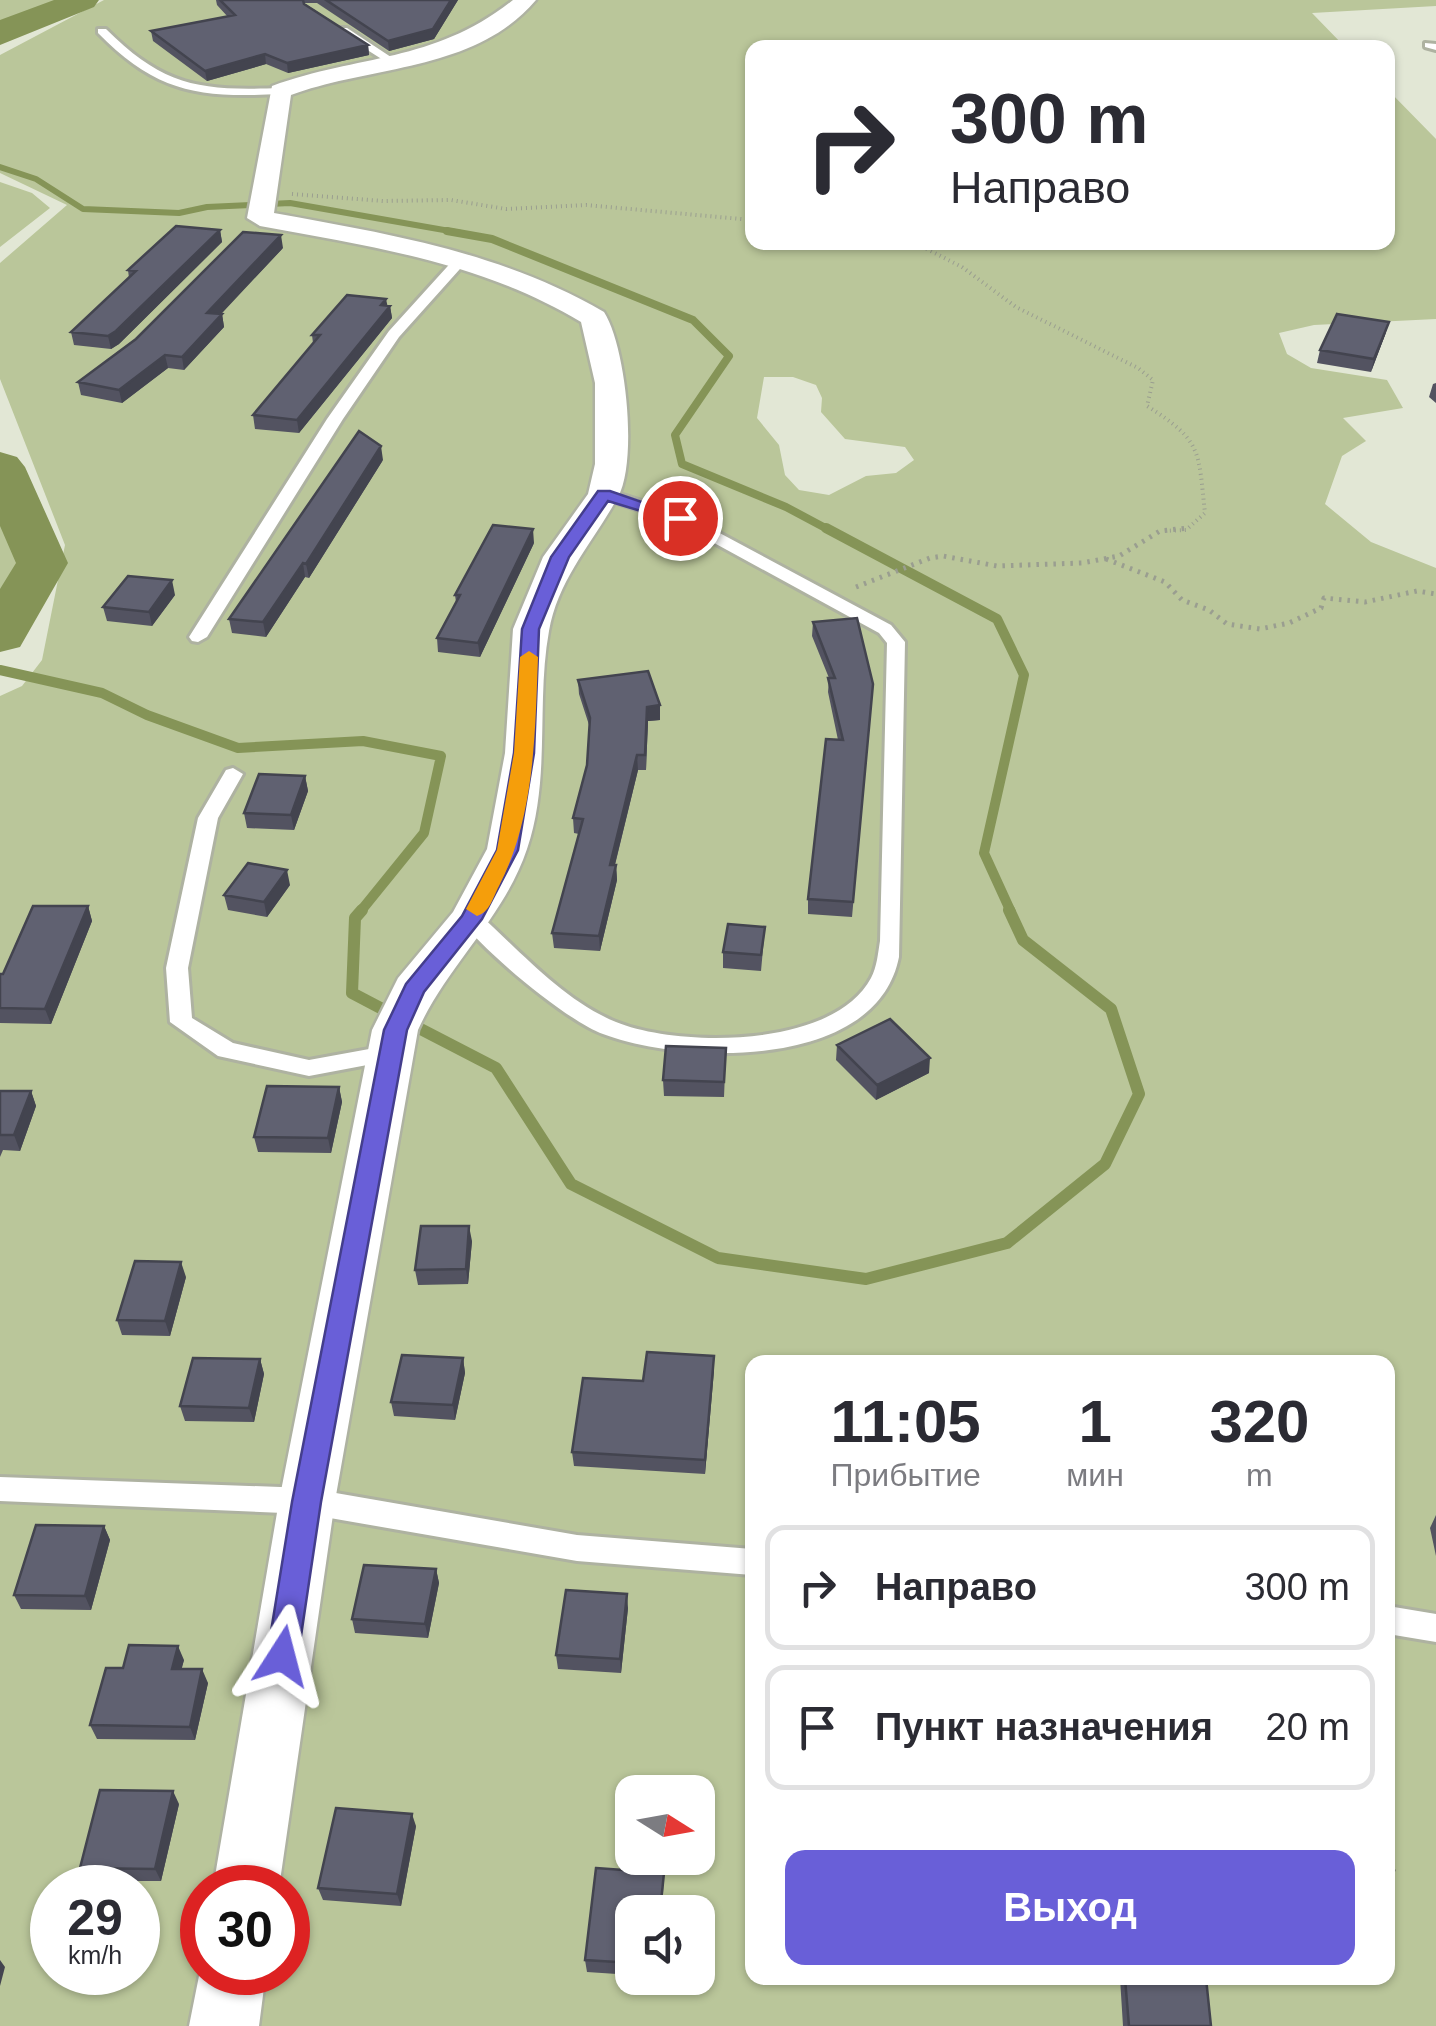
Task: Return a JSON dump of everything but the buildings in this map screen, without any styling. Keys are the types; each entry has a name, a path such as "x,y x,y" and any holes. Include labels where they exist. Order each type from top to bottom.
{"street":[{"path":"250,1865 307,1502 400,1024 472,919 507,850 524,753 530,629 560,557 604,494 610,464 610,383 594,318 562,296 461,260 260,210 280,92 302,83 453,50 482,34 526,0"},
{"path":"224,2026 229,1995"}],"lane":[{"path":"325,18 394,63"},
{"path":"102,32 138,66 181,89 280,92"},
{"path":"198,637 335,419 394,334 461,260"},
{"path":"472,919 543,982 607,1028 650,1038 774,1044 825,1030 856,1012 882,982 891,940 896,642 885,629 680,518 604,494"},
{"path":"233,774 208,818 177,968 180,1022 226,1050 310,1068 400,1024"},
{"path":"0,1489 307,1502 577,1548 745,1561"},
{"path":"1395,1621 1436,1628"}],"path":[{"path":"260,210 310,193 384,201 451,200 535,210 586,205 745,219"},
{"path":"862,584 902,566 943,556 997,566 1119,556 1160,531 1186,530 1205,512 1198,450 1179,426 1147,406 1153,380 1138,368 1016,307 962,267 929,250"},
{"path":"1104,558 1164,582 1182,600 1209,610 1227,624 1260,629 1289,623 1321,608 1324,598 1362,602 1393,598 1414,588 1436,594"}],"green space":[{"path":"0,0 72,0 0,28"},
{"path":"104,0 1436,0 1436,6 1312,13 1338,40 745,40 745,250 1395,250 1395,97 1436,139 1436,319 1314,325 1279,333 1287,354 1311,368 1387,380 1403,408 1343,418 1366,441 1342,456 1325,504 1371,542 1436,568 1436,2026 0,2026 0,696 22,686 42,660 65,545 0,379 0,263 67,205 0,173 0,55","holes":["764,377 793,377 816,385 822,398 821,412 845,439 905,447 914,460 896,473 866,476 829,495 799,490 785,475 779,445 757,418"]},
{"path":"0,182 32,193 50,208 0,247"},
{"path":"0,497 20,539 22,582 0,609"}],"waterway":[{"path":"0,35 8,28 83,0"},
{"path":"0,167 36,179 83,209 179,213 207,207 290,203 461,233"},
{"path":"447,231 492,239 693,320 729,356 675,435 682,464 786,507 831,531"},
{"path":"0,467 42,563 0,635"},
{"path":"826,528 997,619 1024,675 984,853 1011,912"},
{"path":"0,670 102,693 147,715 238,748 363,741 441,756 424,833 360,912"},
{"path":"362,910 355,918 352,993 392,1014"},
{"path":"409,1023 496,1068 571,1184 718,1258 866,1279 1007,1243 1105,1164 1139,1094 1111,1009 1023,940 1009,910"}],"slow traffic":[{"path":"477,909 507,850 524,753 529,657"}],"route":[{"path":"282,1656 396,1030 414,989 472,919 507,850 524,753 530,629 560,557 604,494 680,518"}]}
